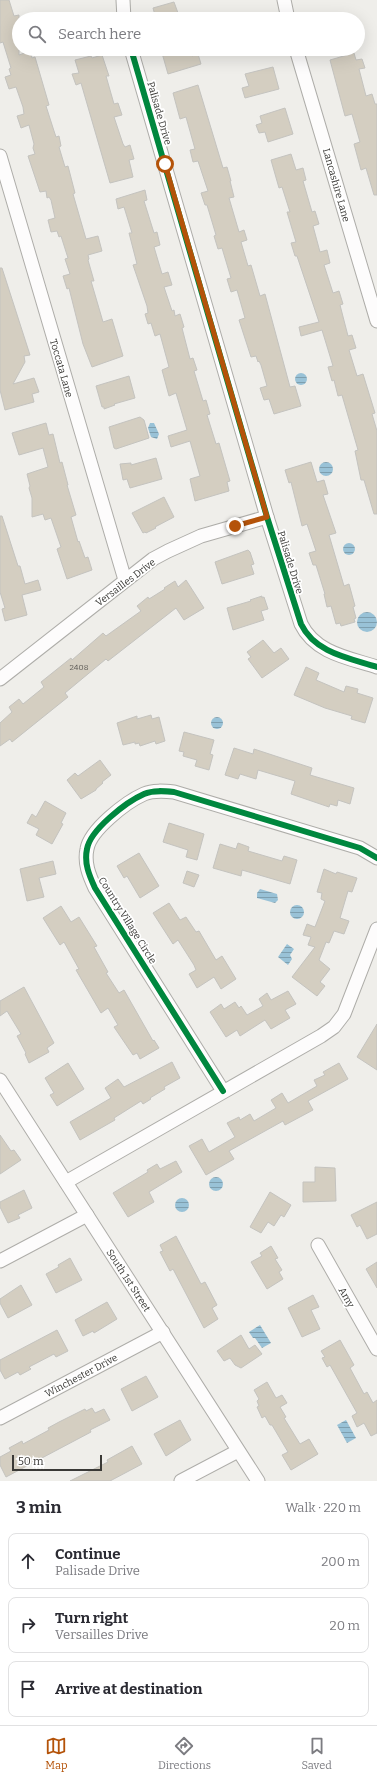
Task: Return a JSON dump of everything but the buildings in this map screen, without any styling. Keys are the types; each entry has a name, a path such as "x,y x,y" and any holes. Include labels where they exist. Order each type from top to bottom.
{"street":[{"path":"123,0 124,12"},
{"path":"284,0 287,12"},
{"name":"Palisade Drive","path":"133,56 267,517 304,631 322,648 334,654 377,667"},
{"name":"Lancashire Lane","path":"298,56 377,321"},
{"name":"Toccata Lane","path":"0,156 125,580"},
{"name":"Versailles Drive","path":"0,679 153,559 201,536 267,517"},
{"name":"Country Village Circle","path":"223,1091 95,888 89,874 86,860 87,848 91,839 100,827 126,805 144,794 164,791 174,792 360,848 377,858"},
{"path":"66,1182 321,1036 334,1026 344,1014 377,929"},
{"name":"South 1st Street","path":"0,1080 258,1481"},
{"path":"0,1261 87,1215"},
{"name":"Amy","path":"318,1245 377,1349"},
{"name":"Winchester Drive","path":"0,1418 162,1332"},
{"path":"182,1481 238,1451"}],"water":[{"path":"303,373 306,374 306,384 299,385 296,384 295,377 296,374"},
{"path":"150,423 154,423 159,434 157,439 151,437 148,428"},
{"path":"326,462 331,464 333,469 331,474 326,476 321,474 319,469 321,464"},
{"path":"351,543 354,544 354,554 347,555 344,554 343,547 344,544"},
{"path":"367,612 374,615 377,622 374,629 367,632 360,629 357,622 360,615"},
{"path":"219,717 222,718 222,728 215,729 212,728 211,721 212,718"},
{"path":"260,889 277,894 278,900 275,903 257,898 257,893"},
{"path":"294,905 300,905 304,909 304,915 300,919 294,919 290,915 290,909"},
{"path":"287,944 294,949 290,955 292,959 288,965 278,957"},
{"path":"216,1177 221,1179 223,1184 221,1189 216,1191 211,1189 209,1184 211,1179"},
{"path":"179,1198 185,1198 189,1202 189,1208 185,1212 179,1212 175,1208 175,1202"},
{"path":"260,1325 271,1343 262,1348 249,1332"},
{"path":"346,1420 356,1438 347,1443 337,1425"}],"cycle path":[{"path":"133,56 267,517 301,624 307,634 324,648 344,657 377,667"},
{"path":"223,1091 95,888 89,874 86,859 87,849 95,834 110,817 128,803 144,794 159,791 174,792 360,848 377,858"}],"route":[{"path":"165,164 267,517 235,526"}]}
